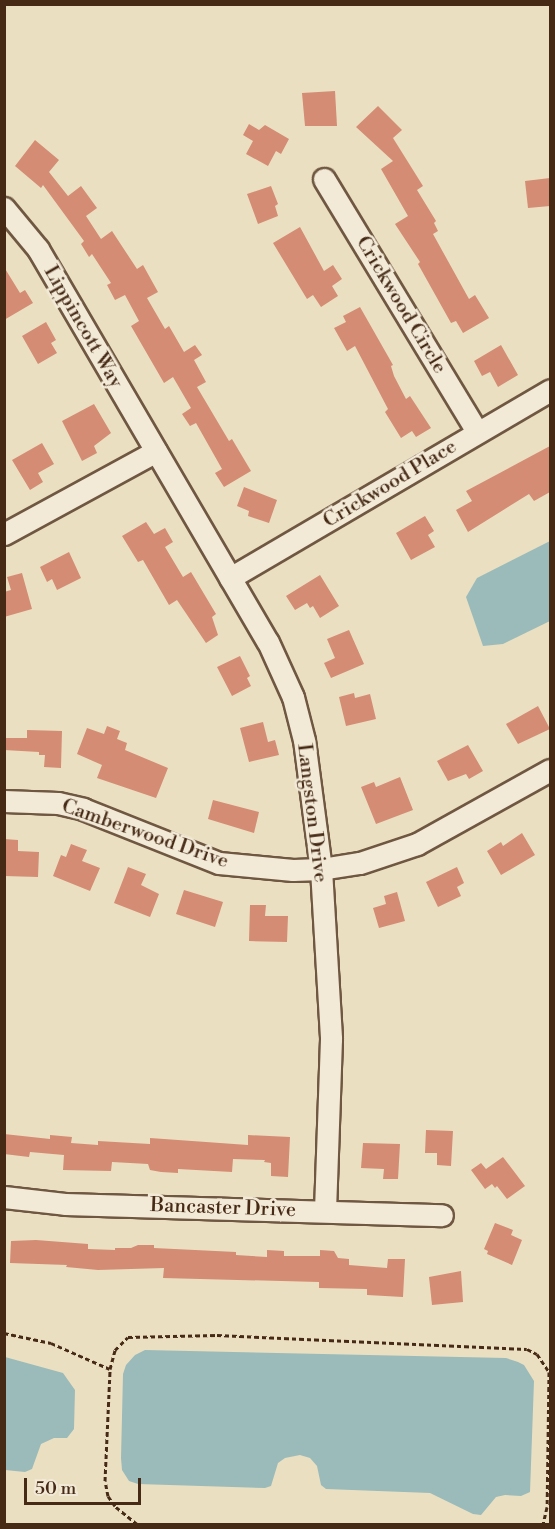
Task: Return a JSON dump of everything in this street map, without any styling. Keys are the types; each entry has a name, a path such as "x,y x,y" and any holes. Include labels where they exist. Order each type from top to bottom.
{"street":[{"name":"Crickwood Circle","path":"324,179 477,432"},
{"name":"Lippincott Way","path":"4,208 38,249 156,451"},
{"name":"Crickwood Place","path":"230,578 550,390"},
{"path":"4,534 156,451"},
{"name":"Langston Drive","path":"156,451 272,649 293,697 304,740 321,869 331,1039 326,1211"},
{"name":"Camberwood Drive","path":"4,801 58,803 83,809 219,863 293,870 321,869 360,863 417,844 550,770"},
{"name":"Bancaster Drive","path":"4,1197 65,1204 442,1215"}],"path":[{"path":"4,1333 51,1343 110,1369"},
{"path":"137,1524 108,1496 105,1481 110,1369 115,1350 128,1337 217,1335 527,1349 537,1354 549,1371 547,1507 543,1524"}],"water":[{"path":"550,541 550,621 503,644 483,646 466,597 477,578"},
{"path":"145,1350 506,1358 518,1362 524,1365 534,1381 530,1492 521,1496 496,1497 481,1515 473,1514 430,1493 326,1489 321,1485 317,1466 310,1458 300,1455 285,1458 278,1463 271,1486 265,1488 138,1484 129,1481 122,1470 121,1458 123,1374 126,1365 135,1355"},
{"path":"5,1357 63,1373 75,1390 74,1429 67,1438 54,1438 41,1444 32,1469 25,1472 5,1470"}],"building":[{"path":"335,91 337,126 305,126 302,93"},
{"path":"378,106 402,130 393,138 423,186 417,190 436,221 434,223 438,231 433,234 469,299 475,295 489,318 463,333 456,321 451,323 418,264 420,262 395,224 408,216 381,169 393,161 356,127"},
{"path":"249,124 259,130 265,125 289,139 281,154 276,151 268,166 246,154 253,141 243,135"},
{"path":"35,140 59,160 49,172 68,196 81,186 97,208 86,216 101,239 112,231 137,269 143,265 158,292 147,298 165,329 169,326 184,352 195,345 202,355 194,360 206,382 197,387 229,441 232,439 251,471 224,487 215,473 222,469 196,423 190,426 182,414 191,408 173,377 164,383 131,326 139,321 125,295 115,300 107,285 111,283 92,254 89,257 81,244 84,241 43,185 41,188 15,166"},
{"path":"550,178 550,206 528,208 525,181"},
{"path":"271,186 278,204 275,206 278,216 258,224 247,194"},
{"path":"300,227 324,271 333,265 342,279 332,286 338,296 321,307 313,295 307,299 273,243"},
{"path":"4,267 20,293 25,290 33,303 4,320"},
{"path":"360,307 393,365 391,366 394,376 406,399 410,396 431,428 416,437 412,431 401,438 385,412 388,409 355,346 347,351 334,328 346,322 343,316"},
{"path":"46,322 56,340 51,343 57,353 38,364 22,336"},
{"path":"501,345 518,375 498,387 490,372 482,376 474,361"},
{"path":"94,404 111,433 94,446 97,453 82,461 62,421"},
{"path":"42,443 54,464 38,473 43,482 30,490 12,460"},
{"path":"550,446 550,492 534,501 529,494 468,532 456,510 472,501 466,491"},
{"path":"244,487 277,500 269,523 248,516 249,511 237,506"},
{"path":"425,516 434,531 428,535 435,547 411,560 396,533"},
{"path":"146,522 154,534 165,528 173,542 165,547 183,577 191,572 216,614 212,617 218,635 206,643 177,600 169,605 143,560 138,562 122,536"},
{"path":"69,552 81,578 57,590 52,579 47,582 40,567"},
{"path":"22,573 32,609 4,617 4,592 11,590 7,577"},
{"path":"320,575 339,606 320,618 313,606 310,608 307,603 295,610 286,596"},
{"path":"349,630 364,664 331,678 324,663 335,658 327,639"},
{"path":"240,656 250,676 247,678 251,686 232,696 217,667"},
{"path":"354,693 355,698 370,694 376,719 346,726 339,697"},
{"path":"538,706 550,729 518,744 506,724"},
{"path":"263,722 268,742 275,740 279,755 249,762 240,728"},
{"path":"107,726 120,731 117,739 127,743 125,750 168,768 156,798 97,778 102,765 77,754 87,728 104,734"},
{"path":"27,730 62,731 61,768 44,767 45,755 39,755 39,752 4,750 4,738 27,738"},
{"path":"468,745 483,771 469,779 466,774 448,781 437,761"},
{"path":"400,777 413,810 376,824 361,787 374,782 376,787"},
{"path":"213,800 259,812 254,833 208,819"},
{"path":"522,833 535,855 501,875 487,851 501,842 503,846"},
{"path":"4,839 18,840 18,851 39,852 38,877 4,876"},
{"path":"71,844 87,850 82,861 100,868 90,891 53,876 61,855 66,857"},
{"path":"128,867 146,874 141,885 159,894 150,917 114,903"},
{"path":"457,867 464,883 457,887 461,896 438,907 426,882"},
{"path":"184,890 223,902 215,927 176,914"},
{"path":"397,892 405,921 379,928 373,908 386,904 384,896"},
{"path":"250,905 266,905 265,916 288,916 287,942 249,941"},
{"path":"426,1130 453,1131 451,1166 437,1165 437,1153 425,1153"},
{"path":"4,1134 50,1139 50,1135 72,1137 71,1143 98,1145 98,1141 150,1144 150,1138 248,1145 248,1135 290,1137 288,1177 271,1176 271,1163 264,1162 265,1160 233,1159 232,1172 178,1169 178,1173 161,1172 150,1170 148,1164 112,1162 111,1171 63,1170 64,1155 30,1152 29,1157 4,1154"},
{"path":"363,1143 400,1144 398,1179 383,1179 384,1169 361,1168"},
{"path":"503,1157 525,1186 507,1199 497,1186 495,1188 492,1184 485,1189 471,1170 481,1163 486,1169"},
{"path":"495,1223 513,1230 511,1235 522,1240 512,1265 487,1254 488,1251 484,1249"},
{"path":"36,1240 88,1244 88,1249 115,1250 115,1248 131,1248 138,1245 154,1245 154,1248 236,1252 236,1255 267,1257 267,1250 284,1251 284,1256 320,1256 320,1250 334,1251 338,1258 349,1259 349,1265 387,1268 388,1259 405,1259 403,1297 367,1295 367,1289 319,1288 319,1282 163,1278 164,1268 98,1270 66,1267 67,1265 10,1263 11,1241"},
{"path":"461,1271 463,1302 432,1305 429,1277"}]}
